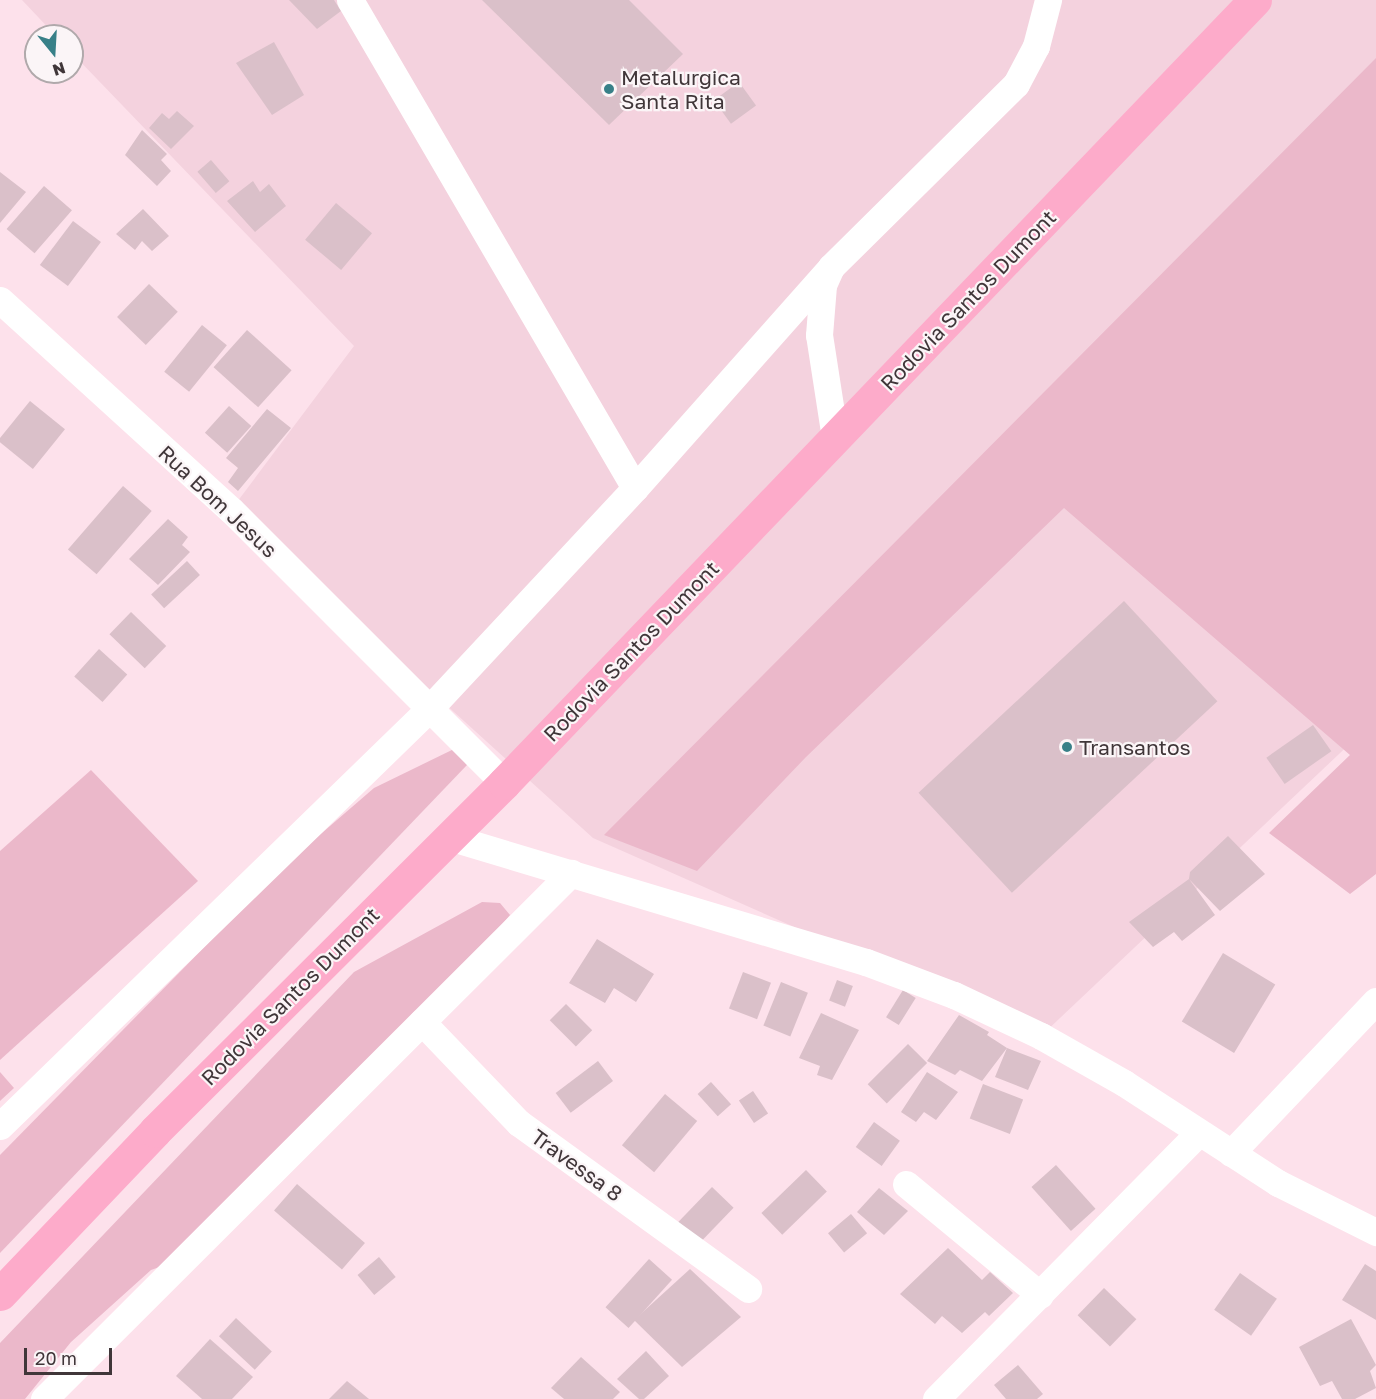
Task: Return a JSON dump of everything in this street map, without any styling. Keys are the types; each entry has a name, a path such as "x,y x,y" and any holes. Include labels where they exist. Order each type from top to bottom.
{"highway":[{"name":"Rodovia Santos Dumont","path":"0,1294 155,1131 504,783 1255,0"}],"street":[{"path":"350,0 635,488"},
{"path":"0,1126 212,916 429,709 635,488 831,267 1016,84 1036,46 1048,0"},
{"path":"831,267 823,285 819,335 835,438"},
{"name":"Rua Bom Jesus","path":"0,300 231,510 504,783"},
{"path":"449,837 866,962 954,995 1041,1036 1124,1083 1278,1183 1376,1232"},
{"path":"44,1399 571,873"},
{"path":"1231,1153 1376,1001"},
{"name":"Travessa 8","path":"422,1022 519,1123 748,1289"},
{"path":"936,1399 1198,1133"},
{"path":"906,1184 1040,1295"}],"shaded area":[{"path":"22,0 1376,0 1376,719 1041,1036 593,838 231,510 354,346 84,65 84,24 45,24"},
{"path":"1376,58 1376,874 1350,894 1269,833 1350,755 1064,508 806,757 697,871 604,835"},
{"path":"456,748 466,756 467,765 0,1253 0,1155 286,864 374,788"},
{"path":"91,770 198,881 0,1060 0,851"},
{"path":"482,902 500,903 510,915 430,1011 176,1261 151,1270 71,1342 25,1399 0,1399 0,1343 354,972"},
{"path":"0,1072 14,1088 0,1101"}],"building":[{"path":"289,0 334,0 341,11 317,29"},
{"name":"Metalurgica Santa Rita","path":"482,0 629,0 683,54 609,125"},
{"path":"274,42 304,95 272,115 236,63"},
{"path":"739,82 756,105 731,124 714,100"},
{"path":"177,111 194,126 171,149 149,128 162,113 169,119"},
{"path":"142,130 167,154 161,160 171,171 157,186 125,155"},
{"path":"211,160 229,181 216,193 197,172"},
{"path":"0,172 26,192 0,223"},
{"path":"253,181 260,192 269,184 286,206 255,232 227,201"},
{"path":"44,186 72,210 35,253 7,229"},
{"path":"336,203 372,233 341,270 305,240"},
{"path":"143,209 169,236 152,251 142,241 135,250 116,234"},
{"path":"73,221 101,242 68,286 40,265"},
{"path":"149,284 178,312 146,345 117,317"},
{"path":"202,325 227,345 189,392 164,372"},
{"path":"247,330 292,370 258,407 214,367"},
{"path":"30,401 65,429 33,469 0,442 0,438"},
{"path":"229,406 251,426 227,453 205,433"},
{"path":"267,409 291,428 238,491 228,482 238,468 226,458"},
{"path":"123,486 152,511 97,574 68,549"},
{"path":"168,519 188,537 182,545 190,552 158,585 129,559"},
{"path":"187,561 200,575 164,608 151,594"},
{"name":"Transantos","path":"1124,601 1217,701 1012,893 918,793"},
{"path":"131,612 166,646 145,668 109,634"},
{"path":"99,649 127,674 102,702 74,676"},
{"path":"1313,725 1331,751 1285,784 1266,758"},
{"path":"1228,836 1265,874 1220,911 1189,879 1190,872"},
{"path":"1189,879 1215,915 1182,941 1174,932 1153,947 1129,922"},
{"path":"597,939 654,974 636,1002 614,988 605,1003 569,983"},
{"path":"1223,953 1275,984 1234,1053 1182,1022"},
{"path":"743,972 771,983 757,1019 729,1008"},
{"path":"837,980 853,986 845,1007 829,1001"},
{"path":"781,982 808,993 790,1036 763,1026"},
{"path":"903,990 916,998 899,1025 886,1017"},
{"path":"566,1004 592,1030 576,1046 550,1020"},
{"path":"821,1013 859,1030 832,1080 817,1075 820,1066 799,1058"},
{"path":"959,1015 989,1032 987,1035 1007,1048 982,1081 960,1070 955,1075 927,1061"},
{"path":"908,1044 927,1063 887,1103 868,1084"},
{"path":"1007,1048 1041,1061 1028,1090 995,1077"},
{"path":"598,1061 613,1081 571,1113 556,1093"},
{"path":"927,1072 958,1092 936,1120 924,1112 916,1122 901,1112"},
{"path":"711,1082 731,1104 718,1116 698,1094"},
{"path":"983,1084 1023,1099 1010,1134 970,1119"},
{"path":"753,1091 768,1113 754,1123 739,1101"},
{"path":"665,1094 697,1121 654,1172 622,1145"},
{"path":"874,1122 900,1141 882,1166 856,1147"},
{"path":"1056,1165 1095,1209 1071,1231 1031,1187"},
{"path":"806,1170 827,1192 782,1235 761,1213"},
{"path":"297,1184 365,1243 342,1269 274,1210"},
{"path":"712,1187 734,1208 697,1246 675,1225"},
{"path":"879,1188 908,1211 884,1235 857,1212"},
{"path":"851,1214 867,1233 844,1252 828,1233"},
{"path":"948,1248 982,1280 990,1272 1013,1293 989,1316 985,1312 962,1333 942,1316 935,1324 900,1294"},
{"path":"379,1257 396,1277 374,1295 358,1275"},
{"path":"649,1259 672,1280 629,1328 606,1307"},
{"path":"1365,1264 1376,1271 1376,1320 1342,1300"},
{"path":"690,1269 741,1317 682,1367 634,1320"},
{"path":"1240,1273 1277,1299 1251,1336 1214,1310"},
{"path":"1104,1288 1136,1319 1110,1347 1078,1315"},
{"path":"236,1318 272,1351 255,1370 219,1336"},
{"path":"1351,1319 1376,1365 1370,1371 1376,1388 1355,1399 1342,1399 1332,1381 1320,1386 1299,1347"},
{"path":"210,1339 253,1377 232,1399 202,1399 176,1376"},
{"path":"646,1351 669,1376 644,1399 639,1399 617,1379"},
{"path":"581,1357 620,1392 613,1399 564,1399 551,1388"},
{"path":"1018,1365 1043,1394 1037,1399 1006,1399 994,1385"},
{"path":"347,1381 369,1399 329,1399"}],"place":[{"name":"Metalurgica Santa Rita","path":"609,89"},
{"name":"Transantos","path":"1067,747"}]}
